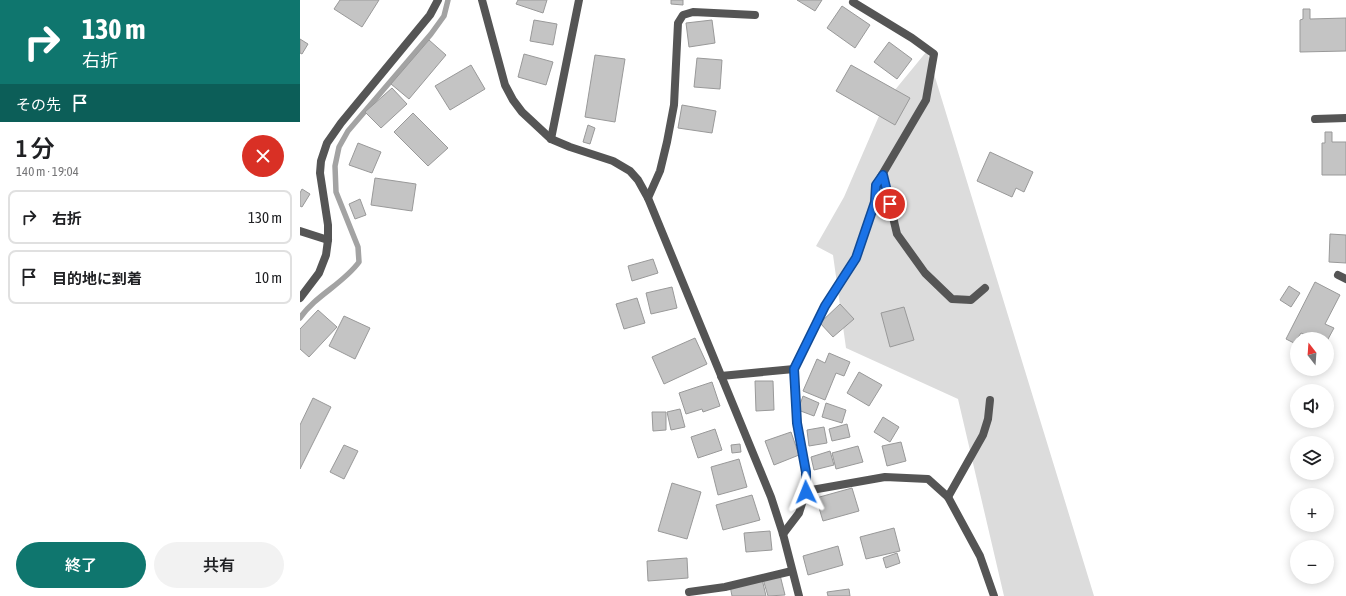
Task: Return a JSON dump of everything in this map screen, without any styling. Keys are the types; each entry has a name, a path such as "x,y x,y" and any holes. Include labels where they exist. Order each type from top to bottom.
{"street":[{"path":"300,298 319,273 326,255 328,224 320,173 321,161 327,143 341,123 430,15 438,0"},
{"path":"482,0 504,85 522,112 551,139 613,161 630,171 638,180 648,198 771,497 783,534 799,596"},
{"path":"551,139 579,0"},
{"path":"783,534 799,514 806,492 806,472 797,423 794,369 825,306 856,258 875,202 876,185 926,100 934,54 912,38 853,2"},
{"path":"648,198 660,171 674,105 678,23 683,15 693,12 754,15"},
{"path":"1315,119 1346,118"},
{"path":"883,175 897,234 926,274 952,299 971,300 985,288"},
{"path":"300,231 328,240"},
{"path":"1338,275 1346,279"},
{"path":"721,376 794,369"},
{"path":"948,497 983,435 988,419 990,400"},
{"path":"806,492 885,477 928,479 948,497 980,556 994,596"},
{"path":"689,592 725,587 792,571"}],"shaded area":[{"path":"927,51 1094,596 1004,596 958,399 846,348 833,255 816,246 844,197 885,102"}],"building":[{"path":"340,0 379,0 362,27 334,9"},
{"path":"518,0 547,0 543,13 516,4"},
{"path":"671,0 683,0 683,5 671,4"},
{"path":"797,0 822,0 815,11"},
{"path":"842,6 870,25 855,48 827,28"},
{"path":"1303,9 1310,9 1310,19 1346,18 1346,51 1300,52 1300,20 1303,19"},
{"path":"534,20 557,24 553,45 530,41"},
{"path":"712,20 715,43 689,47 686,23"},
{"path":"300,39 308,44 302,54 300,53"},
{"path":"429,40 446,55 409,99 391,84"},
{"path":"889,42 912,59 897,79 874,62"},
{"path":"524,54 553,62 546,85 518,77"},
{"path":"595,55 625,59 615,122 585,117"},
{"path":"697,58 722,60 720,89 694,87"},
{"path":"471,65 485,89 450,110 435,86"},
{"path":"851,65 910,98 895,125 836,91"},
{"path":"392,88 407,104 381,128 365,112"},
{"path":"682,105 716,111 712,133 678,128"},
{"path":"413,113 448,148 428,166 394,132"},
{"path":"588,125 595,128 590,144 583,142"},
{"path":"1325,132 1332,132 1332,142 1346,142 1346,175 1322,175 1322,143 1325,143"},
{"path":"358,143 381,152 372,173 349,165"},
{"path":"990,152 1033,172 1024,192 1016,188 1012,197 977,181"},
{"path":"375,178 416,184 412,211 371,205"},
{"path":"302,189 310,194 302,207 300,206 300,193"},
{"path":"360,199 366,215 355,219 349,204"},
{"path":"1330,234 1346,235 1346,263 1329,262"},
{"path":"653,259 658,273 632,281 628,266"},
{"path":"1315,282 1340,295 1325,324 1334,328 1332,332 1290,332 1290,341 1286,339"},
{"path":"1289,286 1300,293 1291,307 1280,300"},
{"path":"672,287 677,308 651,314 646,293"},
{"path":"637,298 645,323 624,329 616,304"},
{"path":"840,304 854,319 833,337 820,323"},
{"path":"904,307 914,340 890,347 881,313"},
{"path":"318,310 337,327 309,357 300,349 300,329"},
{"path":"344,316 370,328 355,359 329,346"},
{"path":"695,338 707,364 664,384 652,357"},
{"path":"829,353 850,362 844,376 836,373 825,400 803,391 817,359 825,363"},
{"path":"859,372 882,385 869,406 847,393"},
{"path":"755,381 773,381 774,410 756,411"},
{"path":"712,382 720,406 703,412 702,409 686,414 679,393"},
{"path":"803,396 819,403 814,416 798,410"},
{"path":"313,398 331,407 300,469 300,425"},
{"path":"826,403 846,410 842,423 822,417"},
{"path":"680,409 685,427 671,430 667,412"},
{"path":"652,412 666,412 666,430 653,431"},
{"path":"883,417 899,427 890,442 874,432"},
{"path":"847,424 850,437 832,441 829,429"},
{"path":"824,427 827,443 809,446 807,430"},
{"path":"715,429 722,450 698,458 691,437"},
{"path":"791,432 799,455 774,465 765,441"},
{"path":"901,442 906,461 887,466 882,446"},
{"path":"740,444 741,452 732,453 731,445"},
{"path":"344,445 358,451 344,479 330,472"},
{"path":"858,446 863,462 836,469 832,453"},
{"path":"830,451 834,465 814,470 811,457"},
{"path":"739,459 747,487 718,495 711,467"},
{"path":"672,483 701,492 687,539 658,531"},
{"path":"852,488 859,511 823,521 816,498"},
{"path":"752,495 760,520 723,530 716,505"},
{"path":"894,528 900,551 866,559 860,537"},
{"path":"770,531 772,550 746,552 744,533"},
{"path":"838,546 843,565 808,575 803,556"},
{"path":"897,553 900,563 886,568 883,558"},
{"path":"687,558 688,578 648,581 647,561"},
{"path":"780,575 785,595 768,596 763,579"},
{"path":"762,579 766,596 732,596 730,586"},
{"path":"849,589 850,596 828,596 827,592"}],"waterway":[{"path":"300,318 306,310 353,270 359,262 358,247 336,192 335,166 339,147 348,131 431,34 444,16 448,0"}],"route":[{"path":"806,492 806,472 797,423 794,369 825,306 856,258 875,202 876,185 883,175 890,204"}]}
